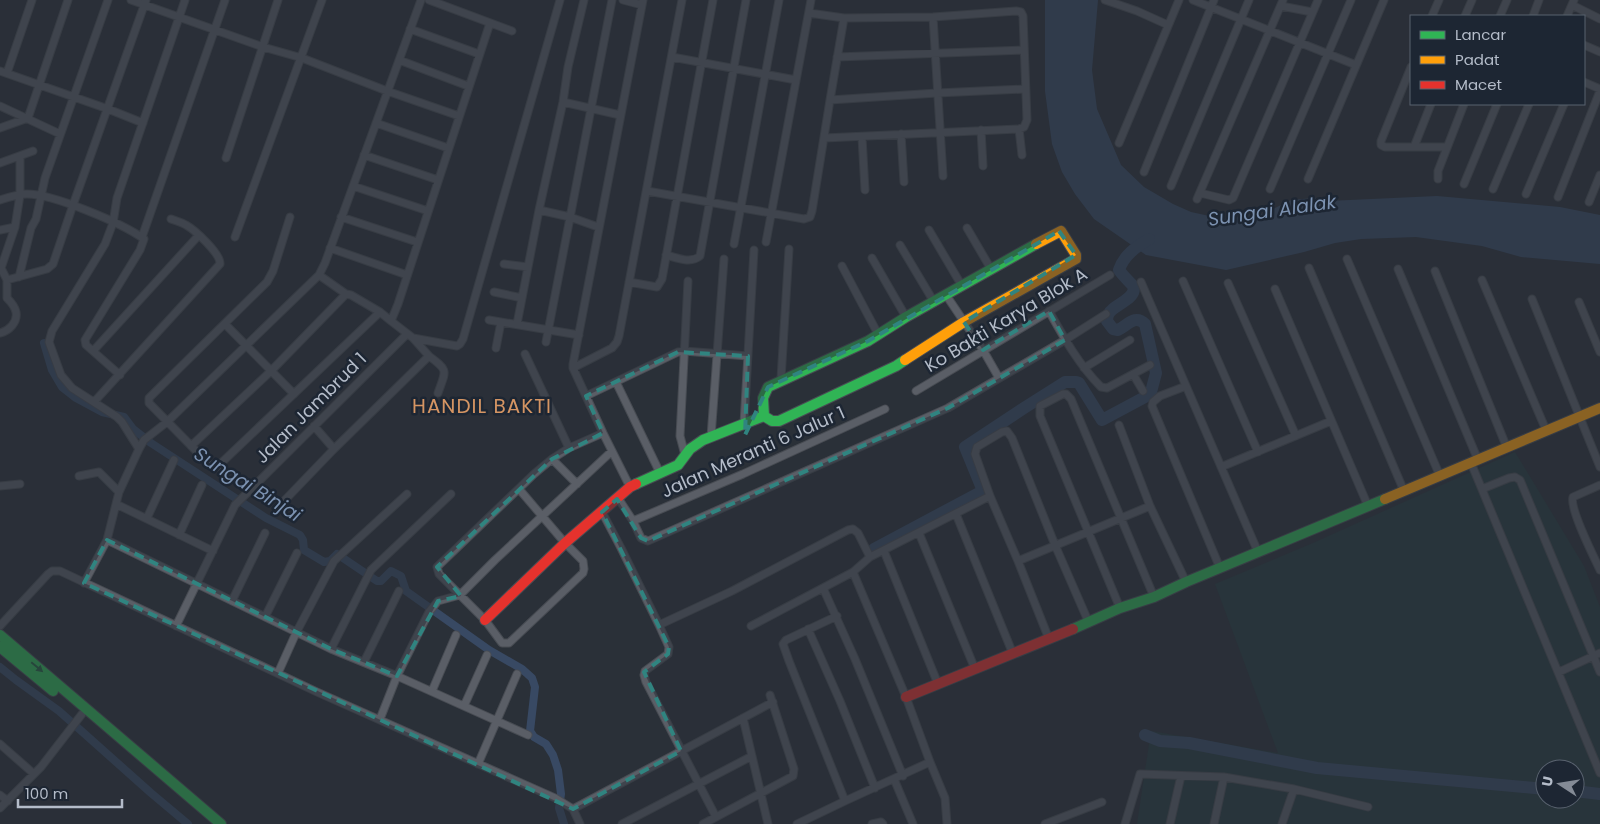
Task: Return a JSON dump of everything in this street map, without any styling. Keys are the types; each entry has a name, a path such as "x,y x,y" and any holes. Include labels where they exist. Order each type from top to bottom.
{"main road":[{"path":"1060,230 1062,231 1076,259 964,322 896,366 779,421 772,421 764,416 763,398 766,389 782,379 868,342 906,317 1060,230"},
{"path":"906,697 1089,623 1120,608 1154,598 1186,582 1600,408"},
{"path":"485,620 565,543 630,487 678,465 693,446 764,416"},
{"path":"0,635 221,824"},
{"path":"0,647 209,824"}],"street":[{"path":"32,0 4,72 143,123"},
{"path":"28,118 68,0"},
{"path":"19,277 31,228 36,219 45,178 108,0"},
{"path":"131,0 146,2 180,18 302,58 387,92 459,116"},
{"path":"138,449 117,417 72,388 61,375 49,338 105,244 113,222 117,198 185,0"},
{"path":"120,375 94,350 86,345 86,336 144,241 142,237 225,0"},
{"path":"226,158 278,0"},
{"path":"235,237 322,0"},
{"path":"84,583 107,540 119,492 138,449 147,438 167,422 319,275 421,0"},
{"path":"429,0 512,31"},
{"path":"410,336 456,346 463,339 560,0"},
{"path":"517,324 568,67 584,0"},
{"path":"546,342 612,0"},
{"path":"623,0 643,2 598,227 573,368 630,487"},
{"path":"573,368 615,345 619,336 682,0"},
{"path":"629,282 657,287 662,279 712,0"},
{"path":"666,255 690,260 696,260 700,256 746,0"},
{"path":"734,244 779,0"},
{"path":"766,242 811,0"},
{"path":"1105,0 1137,11 1168,25"},
{"path":"1120,143 1179,0"},
{"path":"1193,0 1213,3 1270,31 1356,66"},
{"path":"1171,186 1249,0"},
{"path":"1312,12 1282,3 1199,196 1232,199 1318,0"},
{"path":"1270,189 1352,0"},
{"path":"1308,179 1384,0"},
{"path":"1432,15 1439,0"},
{"path":"1465,15 1472,0"},
{"path":"1500,15 1507,0"},
{"path":"1532,15 1539,0"},
{"path":"7,280 47,269 53,264 146,2"},
{"path":"1144,172 1213,3"},
{"path":"1567,15 1573,3 1600,19"},
{"path":"809,13 844,18 933,16 1020,11 1023,16 1027,120 1024,127 1019,129 824,138"},
{"path":"933,16 943,176"},
{"path":"647,191 804,218 810,217 844,18"},
{"path":"391,321 490,23"},
{"path":"410,29 479,54"},
{"path":"1585,45 1600,52"},
{"path":"837,58 1024,50"},
{"path":"672,57 796,80"},
{"path":"399,60 468,86"},
{"path":"1410,70 1381,141 1382,144 1385,147 1446,147"},
{"path":"1558,197 1600,90 1585,82"},
{"path":"830,100 937,93 1025,90"},
{"path":"562,102 620,115"},
{"path":"1414,146 1431,105"},
{"path":"1438,179 1437,174 1446,147 1464,105"},
{"path":"1464,184 1497,105"},
{"path":"1493,189 1529,105"},
{"path":"1526,194 1564,105"},
{"path":"0,106 60,134"},
{"path":"0,128 28,118"},
{"path":"376,123 448,148"},
{"path":"1019,129 1022,155"},
{"path":"981,130 983,166"},
{"path":"901,134 904,182"},
{"path":"862,137 865,190"},
{"path":"0,163 33,151"},
{"path":"364,155 438,180"},
{"path":"0,333 6,332 10,328 16,316 14,308 4,299 7,280 0,268 15,227 20,195 20,157"},
{"path":"1589,202 1600,175"},
{"path":"353,186 428,211"},
{"path":"0,200 27,194 41,196 73,205 142,237"},
{"path":"539,210 570,217 598,227"},
{"path":"290,217 273,271 267,282 149,398 149,403 211,466 217,467 380,312"},
{"path":"341,217 417,242"},
{"path":"94,402 221,262 219,257 199,235 187,226 171,219"},
{"path":"0,230 15,227"},
{"path":"967,228 991,269"},
{"path":"929,230 962,286"},
{"path":"94,350 199,235"},
{"path":"900,245 934,302"},
{"path":"330,248 407,275"},
{"path":"782,379 789,249"},
{"path":"744,424 754,250"},
{"path":"872,258 906,317"},
{"path":"711,437 724,259"},
{"path":"1347,259 1440,476"},
{"path":"504,264 528,268"},
{"path":"842,266 878,334"},
{"path":"1309,268 1404,491"},
{"path":"1398,269 1474,462 1482,490 1600,773"},
{"path":"1435,271 1507,448"},
{"path":"319,275 346,294 380,312 410,336 429,356 444,366 444,375 438,393"},
{"name":"Ko Bakti Karya Blok A","path":"916,391 1110,275"},
{"path":"1482,280 1546,430"},
{"path":"685,455 680,436 688,281"},
{"path":"1183,281 1258,452"},
{"path":"1141,282 1258,552"},
{"path":"1228,283 1296,436"},
{"path":"1275,289 1368,506"},
{"path":"494,292 522,298"},
{"path":"191,446 272,372 346,294"},
{"path":"946,295 983,350 999,378"},
{"path":"1532,299 1600,467"},
{"path":"1579,302 1600,352"},
{"path":"1049,311 1065,340 1084,368 1104,388 1150,365"},
{"path":"618,498 633,521 641,538 645,541 948,408 1106,314"},
{"path":"489,320 579,336"},
{"path":"496,348 502,322"},
{"path":"225,324 294,394"},
{"name":"Jalan Jambrud 1","path":"176,626 235,504 314,426 410,336"},
{"path":"1084,368 1130,340"},
{"path":"586,396 678,352 748,356"},
{"path":"524,354 570,448"},
{"path":"283,502 429,356"},
{"path":"1133,374 1143,391"},
{"path":"616,382 660,473"},
{"path":"1186,386 1160,396 1152,402 1152,406 1220,568"},
{"path":"1120,608 1040,416 1040,406 1063,394 1066,394 1071,399 1154,598"},
{"name":"Jalan Meranti 6 Jalur 1","path":"633,521 735,478 885,409"},
{"path":"1221,467 1331,421"},
{"path":"1119,425 1150,506 1186,582"},
{"path":"314,426 334,449"},
{"path":"1049,639 990,496 976,454 977,446 1002,432 1007,431 1012,438 1055,546 1089,623"},
{"path":"519,489 583,561 584,569 508,644 502,643 485,620 439,574 437,567 534,474 552,459 570,448 603,434"},
{"path":"380,719 397,676 429,612 438,601 460,595 612,451"},
{"path":"552,459 577,484"},
{"path":"147,518 174,460"},
{"path":"78,476 99,472 119,492"},
{"path":"1482,490 1509,478 1516,477 1520,480 1597,654 1600,672"},
{"path":"0,486 20,484"},
{"path":"179,534 202,485"},
{"path":"1600,486 1573,497 1572,502 1600,570"},
{"path":"278,673 296,633 334,561 407,494"},
{"path":"331,649 368,574 451,494"},
{"path":"751,626 853,572 870,557 990,496"},
{"path":"116,504 213,551"},
{"path":"1018,561 1150,506"},
{"path":"602,512 669,647 668,654 649,667 644,675 646,682 716,817"},
{"path":"956,514 1013,654"},
{"path":"659,625 732,591 853,528 856,530 870,557"},
{"path":"232,601 265,533"},
{"path":"920,533 975,669"},
{"path":"107,540 296,633 432,691 528,735"},
{"path":"884,551 938,684"},
{"path":"265,617 297,553"},
{"path":"0,626 52,571 60,571 278,673 557,799 573,809 580,824"},
{"path":"853,572 946,798 947,824"},
{"path":"823,588 903,776"},
{"path":"364,662 399,592"},
{"path":"836,616 786,640 783,644 788,661 845,801"},
{"path":"808,629 840,701 875,788"},
{"path":"432,691 456,635"},
{"path":"1559,672 1597,654"},
{"path":"464,706 487,655"},
{"path":"478,764 517,674"},
{"path":"573,809 743,718 772,698 794,770 793,776 703,824"},
{"path":"0,808 34,774 81,715"},
{"path":"743,718 768,824"},
{"path":"0,744 34,774"},
{"path":"622,824 700,785 752,756"},
{"path":"797,824 930,762"},
{"path":"1125,824 1140,774 1224,778 1294,789 1368,808"},
{"path":"1170,824 1181,776"},
{"path":"1214,824 1224,778"},
{"path":"894,780 913,824"},
{"path":"1282,824 1294,789"},
{"path":"0,795 8,801"},
{"path":"1045,824 1102,802"},
{"path":"872,824 878,822 883,824"}],"highlighted area":[{"path":"1059,231 1076,255 964,322 983,350 1049,311 1065,340 948,408 648,541 641,538 617,499 602,512 669,647 668,654 644,672 681,751 573,809 84,583 107,540 331,649 397,676 438,601 461,596 437,567 552,459 603,433 586,396 678,352 748,356 745,435 768,387 868,341"}],"green space":[{"path":"1515,452 1584,566 1600,607 1600,824 1137,824 1151,731 1278,753 1215,584 1313,543"}],"water":[{"name":"Sungai Alalak","path":"1045,0 1098,0 1092,70 1097,109 1121,165 1144,187 1173,204 1191,212 1223,219 1263,214 1291,200 1314,198 1328,201 1437,196 1560,207 1600,215 1600,264 1521,257 1482,246 1416,237 1361,239 1335,243 1226,270 1146,255 1094,219 1075,194 1062,172 1052,144 1045,91"}],"waterway":[{"path":"874,549 979,493 982,489 965,447 1065,382 1079,383 1102,420 1151,392 1156,373 1145,324 1135,320 1118,330 1113,329 1107,321 1110,312 1133,294 1133,286 1119,270 1121,265 1131,252 1149,239"},
{"name":"Sungai Binjai","path":"44,343 52,370 62,387 76,398 102,412 124,417 133,429 151,443 266,518 300,535 303,540 304,550 324,562 330,561 337,554 377,581 381,581 391,571 401,576 406,591 489,650 522,669 532,678 535,687 530,731 534,737 546,744 553,755 558,770 561,794 559,808 564,824"},
{"path":"0,667 59,711 188,824"},
{"path":"1145,735 1160,741 1189,743 1317,768 1535,788"},
{"path":"1585,792 1600,794"}],"traffic: fast":[{"path":"764,416 763,398 768,387 868,341 906,317 1036,244"},
{"path":"636,484 678,465 690,449 703,440 764,416 772,421 779,421 905,360"},
{"path":"1073,629 1120,608 1154,597 1385,499"},
{"path":"0,635 221,824"},
{"path":"0,647 53,691"}],"traffic: slow":[{"path":"905,360 964,322 1076,259 1076,255 1061,231 1036,244"},
{"path":"1385,499 1600,408"}],"traffic: jam":[{"path":"485,620 565,543 630,487 636,484"},
{"path":"906,697 1073,629"}],"district":[{"name":"HANDIL BAKTI","path":"482,406"}]}
